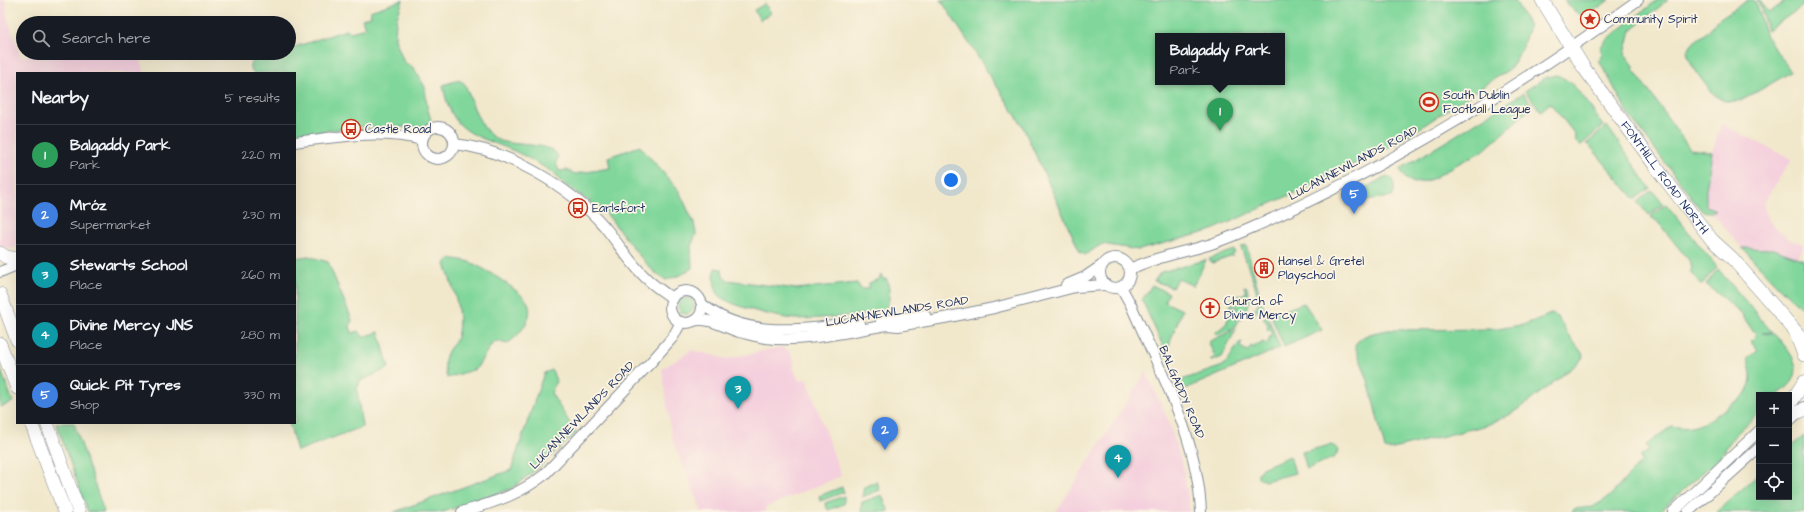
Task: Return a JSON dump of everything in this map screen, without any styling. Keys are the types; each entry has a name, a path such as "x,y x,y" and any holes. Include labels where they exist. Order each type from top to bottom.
{"main road":[{"name":"FONTHILL ROAD NORTH","path":"1542,0 1573,47 1584,68 1674,191 1712,240 1732,258 1799,332 1804,341"},
{"path":"0,253 6,257 16,258"},
{"path":"0,294 16,337"},
{"path":"1799,332 1804,354"},
{"path":"0,344 16,385"},
{"path":"1796,410 1804,382"},
{"path":"31,424 65,512"},
{"path":"47,424 79,512"}],"street":[{"name":"LUCAN-NEWLANDS ROAD","path":"1130,269 1156,258 1219,241 1318,197 1413,146 1573,47 1638,0"},
{"path":"442,127 450,132 454,144 450,153 446,156 437,158 428,155 424,151 422,140 429,130 442,127"},
{"path":"296,142 352,135 386,136 422,140"},
{"path":"454,144 468,146 509,160 552,182 603,225 646,278 673,299 670,305 672,314 681,322"},
{"path":"1115,258 1124,261 1130,269 1130,278 1125,285 1121,287 1114,288 1106,285 1100,278 1101,266 1106,261 1115,258"},
{"path":"0,272 16,265"},
{"name":"LUCAN-NEWLANDS ROAD","path":"673,299 677,294 687,291 696,295 702,304 718,316 756,328 788,330 859,323 960,309 1064,286 1101,266"},
{"name":"LUCAN-NEWLANDS ROAD","path":"462,512 513,495 528,487 544,475 652,361 673,336 681,322 700,319 708,320 739,332 766,338 784,339 813,337 888,325 898,326 938,320 994,308 1075,287 1106,285"},
{"name":"BALGADDY ROAD","path":"1121,287 1131,305 1184,424 1196,468 1201,512"},
{"path":"692,321 700,315 702,304"},
{"path":"1796,410 1804,391"},
{"path":"1673,512 1756,434"},
{"path":"1688,512 1756,451"}],"shaded area":[{"path":"0,0 5,0 7,17 16,43 16,60 140,60 145,72 16,72 16,247 9,249 0,246"},
{"path":"1721,124 1792,159 1763,203 1769,221 1788,239 1804,245 1798,258 1773,249 1742,248 1706,206 1706,190 1712,152"},
{"path":"781,347 789,351 795,363 793,367 799,381 807,379 841,476 764,508 766,512 702,512 672,439 662,369 692,350 727,359"},
{"path":"1146,372 1168,420 1183,467 1190,512 1056,512"}],"green space":[{"path":"403,0 396,21 395,39 404,62 414,68 425,87 427,107 431,120 427,127 353,127 296,135 296,72 252,72 250,64 256,60 296,60 296,47 346,30 351,32 365,28 362,19 371,16 370,11"},
{"path":"941,0 1515,0 1529,26 1522,48 1511,68 1397,143 1310,186 1210,231 1139,250 1102,244 1085,255 1080,252 1022,125"},
{"path":"1564,0 1609,0 1590,13 1581,15 1571,8"},
{"path":"1657,0 1668,0 1631,30 1625,54 1635,67 1633,69 1690,149 1712,152 1706,190 1706,206 1716,210 1706,213 1701,210 1629,115 1599,60 1602,58 1601,47 1604,42"},
{"path":"1748,0 1754,0 1763,28 1791,72 1746,98 1738,101 1724,100 1719,98 1709,89 1692,64 1687,51 1694,42 1706,33 1720,18"},
{"path":"1757,0 1760,0 1769,13 1787,0 1804,0 1804,5 1767,31 1762,9"},
{"path":"765,4 771,13 760,20 754,10"},
{"path":"1557,75 1565,79 1578,90 1603,126 1580,146 1576,142 1574,133 1550,103 1541,111 1525,91 1544,78"},
{"path":"459,80 465,84 481,123 491,135 504,142 541,146 555,152 558,157 556,163 559,171 567,170 575,174 610,168 608,157 640,146 679,191 694,223 696,234 691,246 692,268 681,275 666,280 653,271 605,212 564,184 557,178 558,176 541,165 512,150 466,130 452,113 443,85"},
{"path":"1523,93 1533,106 1483,151 1426,181 1414,183 1406,179 1400,169"},
{"path":"1607,126 1650,188 1635,199 1589,145 1586,144"},
{"path":"1387,176 1390,177 1394,185 1392,197 1352,201 1350,196"},
{"path":"1652,190 1663,204 1649,215 1637,202"},
{"path":"1666,204 1717,267 1701,285 1690,271 1692,269 1691,263 1657,221 1651,217"},
{"path":"1246,245 1261,299 1258,301 1256,289 1241,247"},
{"path":"1742,248 1773,249 1804,260 1804,310 1782,290"},
{"path":"1234,250 1235,253 1232,254 1233,256 1212,263 1209,259"},
{"path":"308,256 328,262 352,320 350,326 352,333 359,331 363,337 379,332 389,368 360,381 357,389 362,427 297,451 289,424 296,424 296,258"},
{"path":"450,258 471,263 495,276 519,293 528,303 530,309 527,321 520,332 511,341 507,344 497,341 491,345 476,369 447,378 445,359 457,338 459,328 458,309 445,264"},
{"path":"1206,260 1193,286 1178,278 1172,287 1154,281 1161,272"},
{"path":"715,268 722,269 723,277 727,280 796,289 857,283 861,289 869,289 869,283 879,279 881,275 883,279 887,279 889,298 886,307 879,314 806,319 779,317 755,311 724,299 719,295 716,289 714,278"},
{"path":"1718,269 1772,332 1762,333 1774,334 1792,356 1796,369 1792,382 1781,392 1756,392 1756,416 1734,436 1720,457 1659,512 1572,512 1574,509 1593,507 1609,497 1642,461 1640,457 1649,450 1646,445 1672,426 1689,427 1703,423 1740,398 1748,390 1751,376 1747,358 1758,351 1750,341 1754,339 1756,332 1753,331 1740,312 1706,284"},
{"path":"1152,285 1169,293 1165,302 1182,310 1166,353 1142,300"},
{"path":"1244,286 1247,287 1250,300 1241,320 1232,298 1246,293"},
{"path":"686,298 692,300 694,306 692,312 686,314 680,312 678,306 680,300"},
{"path":"1262,302 1280,348 1183,390 1179,381 1223,366 1239,343 1242,342 1240,347 1248,351 1251,346 1254,348 1256,344 1260,345 1262,342 1267,344 1272,332 1267,329 1268,327 1266,321 1263,319 1266,314 1257,310 1254,316 1253,313 1258,303"},
{"path":"1232,303 1238,320 1234,328 1217,335 1216,332 1226,324 1230,314 1228,310"},
{"path":"1304,303 1322,330 1284,347 1271,315"},
{"path":"1551,314 1558,317 1567,333 1582,353 1583,357 1579,362 1526,404 1509,415 1487,425 1389,450 1385,449 1368,380 1355,346 1357,342 1369,334 1388,330 1498,329 1526,324"},
{"path":"1236,329 1222,357 1212,361 1210,360 1215,357 1209,343 1210,341"},
{"path":"0,368 13,402 0,407"},
{"path":"552,370 556,381 551,393 576,433 537,469 511,489 443,512 394,512 511,470 544,373"},
{"path":"56,424 74,424 104,512 88,512"},
{"path":"1804,436 1804,512 1716,512 1756,477 1756,500 1792,500 1792,446"},
{"path":"1330,445 1335,447 1338,451 1335,457 1307,469 1302,452"},
{"path":"1290,456 1295,473 1265,481 1258,478 1258,473 1262,468"},
{"path":"877,482 880,490 862,497 864,487"},
{"path":"842,487 844,492 820,501 819,496"},
{"path":"882,495 889,512 861,512 862,502"},
{"path":"844,496 844,504 828,510 825,503"}],"place":[{"name":"Community Spirit","path":"1590,19"},
{"name":"South Dublin Football League","path":"1429,102"},
{"name":"Castle Road","path":"351,129"},
{"name":"Balgaddy Park","path":"1220,131"},
{"name":"Earlsfort","path":"578,208"},
{"name":"Quick Pit Tyres","path":"1354,214"},
{"name":"Hansel & Gretel Playschool","path":"1264,268"},
{"name":"Church of Divine Mercy","path":"1210,308"},
{"name":"Stewarts School","path":"738,409"},
{"name":"Mróz","path":"885,450"},
{"name":"Divine Mercy JNS","path":"1118,478"}]}
